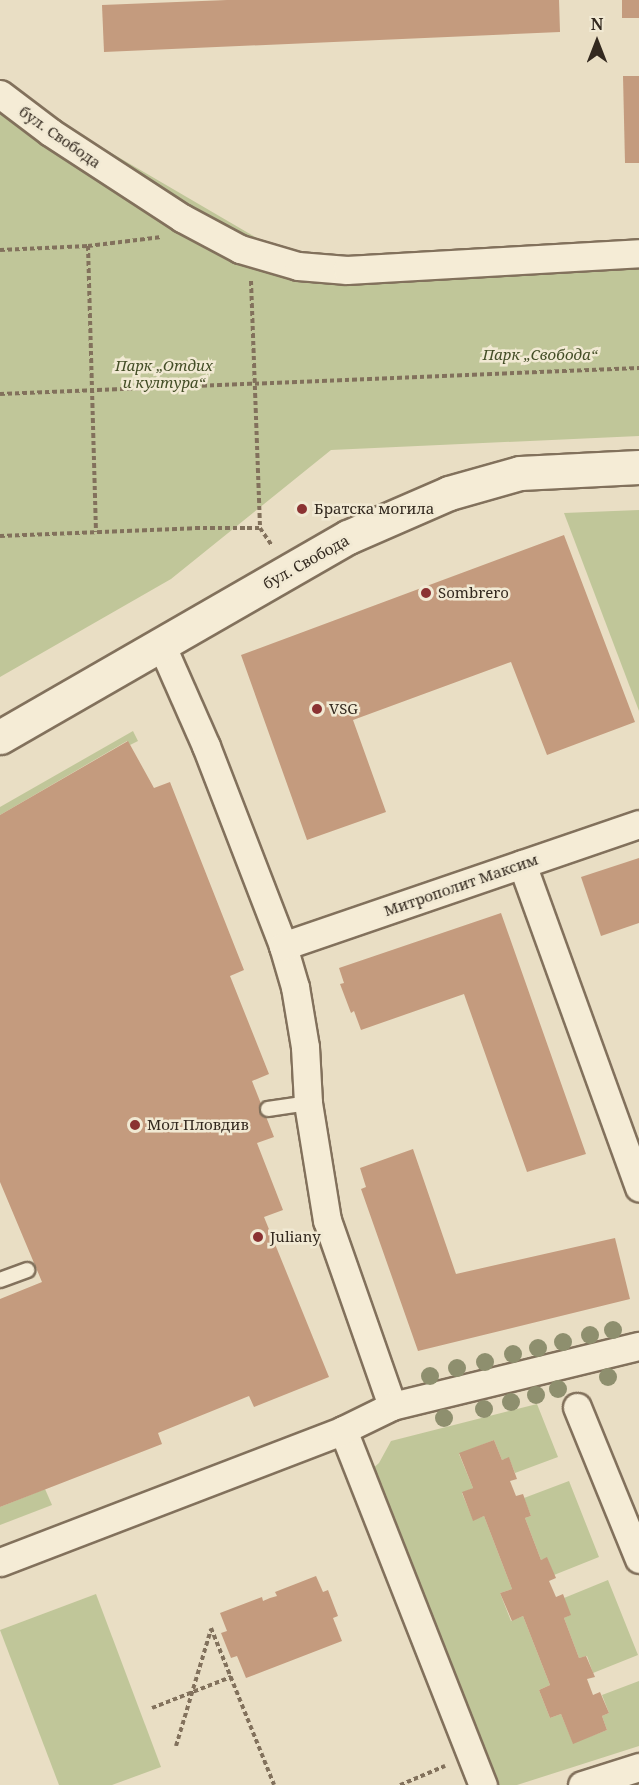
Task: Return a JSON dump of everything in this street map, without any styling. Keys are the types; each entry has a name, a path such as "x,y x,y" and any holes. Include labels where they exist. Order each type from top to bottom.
{"street":[{"name":"бул. Свобода","path":"0,94 50,132 182,218 240,249 298,266 347,270 639,253"},
{"name":"бул. Свобода","path":"0,736 348,537 449,493 520,473 639,467"},
{"path":"161,644 206,746 283,946 295,987 304,1047 308,1103 327,1220 392,1406"},
{"name":"Митрополит Максим","path":"283,946 639,824"},
{"path":"522,864 639,1188"},
{"path":"0,1562 343,1430 392,1406 639,1346"},
{"path":"577,1407 639,1559"},
{"path":"343,1430 483,1785"},
{"path":"582,1785 639,1767"}],"lane":[{"path":"268,1109 308,1103"},
{"path":"0,1280 27,1270"}],"path":[{"path":"0,250 88,246 172,236 182,218"},
{"path":"88,246 96,532"},
{"path":"0,537 260,528 251,282 240,249"},
{"path":"0,394 639,368"},
{"path":"176,1746 211,1628 274,1785"},
{"path":"152,1708 231,1677"},
{"path":"400,1785 471,1755"}],"green space":[{"name":"Парк „Отдих и култура“","path":"0,88 329,280 639,264 639,436 331,450 171,579 0,677"},
{"path":"639,510 639,711 564,513"},
{"path":"133,731 138,741 130,745 127,741 0,815 0,807"},
{"path":"537,1404 558,1457 515,1473 509,1458 502,1460 494,1440 459,1454 473,1488 462,1493 473,1520 484,1516 512,1589 500,1593 511,1621 523,1616 550,1685 539,1690 550,1718 561,1714 573,1743 607,1730 602,1716 609,1713 602,1695 639,1681 639,1746 517,1785 499,1785 371,1470 379,1463 391,1441"},
{"path":"569,1481 599,1557 554,1575 547,1558 541,1560 525,1518 531,1516 524,1498"},
{"path":"45,1489 52,1505 0,1525 0,1507"},
{"path":"608,1580 638,1655 593,1673 587,1656 579,1658 564,1618 570,1615 564,1598"},
{"path":"96,1594 161,1767 112,1785 59,1785 0,1630"}],"building":[{"path":"227,0 559,0 560,32 104,52 102,5"},
{"path":"622,0 639,0 639,18 622,18"},
{"path":"623,76 639,76 639,163 625,163"},
{"path":"564,535 635,722 547,755 511,662 353,720 386,812 307,840 241,655"},
{"name":"Мол Пловдив","path":"128,741 154,788 170,782 244,970 230,976 269,1074 252,1081 274,1137 257,1143 283,1210 264,1217 329,1377 254,1407 249,1396 158,1433 162,1444 0,1507 0,1299 42,1282 0,1182 0,815"},
{"path":"639,858 639,923 601,936 581,877"},
{"path":"501,913 586,1154 527,1172 464,994 361,1030 354,1011 351,1013 340,984 344,983 339,968"},
{"path":"413,1149 456,1274 615,1238 630,1299 418,1351 361,1189 366,1187 360,1168"},
{"path":"494,1440 502,1460 509,1457 517,1479 510,1481 516,1496 523,1494 531,1516 525,1518 541,1560 547,1557 556,1578 549,1581 556,1597 563,1594 571,1615 564,1618 579,1658 586,1656 595,1677 587,1679 593,1695 600,1692 609,1713 602,1716 607,1730 573,1744 561,1714 550,1718 539,1690 550,1685 523,1616 512,1621 500,1593 512,1589 484,1516 473,1521 462,1492 473,1488 459,1453"},
{"path":"316,1576 323,1592 328,1590 338,1616 333,1618 342,1641 246,1678 237,1656 231,1658 221,1633 227,1631 220,1613 262,1597 263,1601 277,1596 275,1592"}],"place":[{"name":"Братска могила","path":"302,509"},
{"name":"Sombrero","path":"426,593"},
{"name":"VSG","path":"317,709"},
{"name":"Мол Пловдив","path":"135,1125"},
{"name":"Juliany","path":"258,1237"}],"park label":[{"name":"Парк „Свобода“","path":"540,355"}]}
